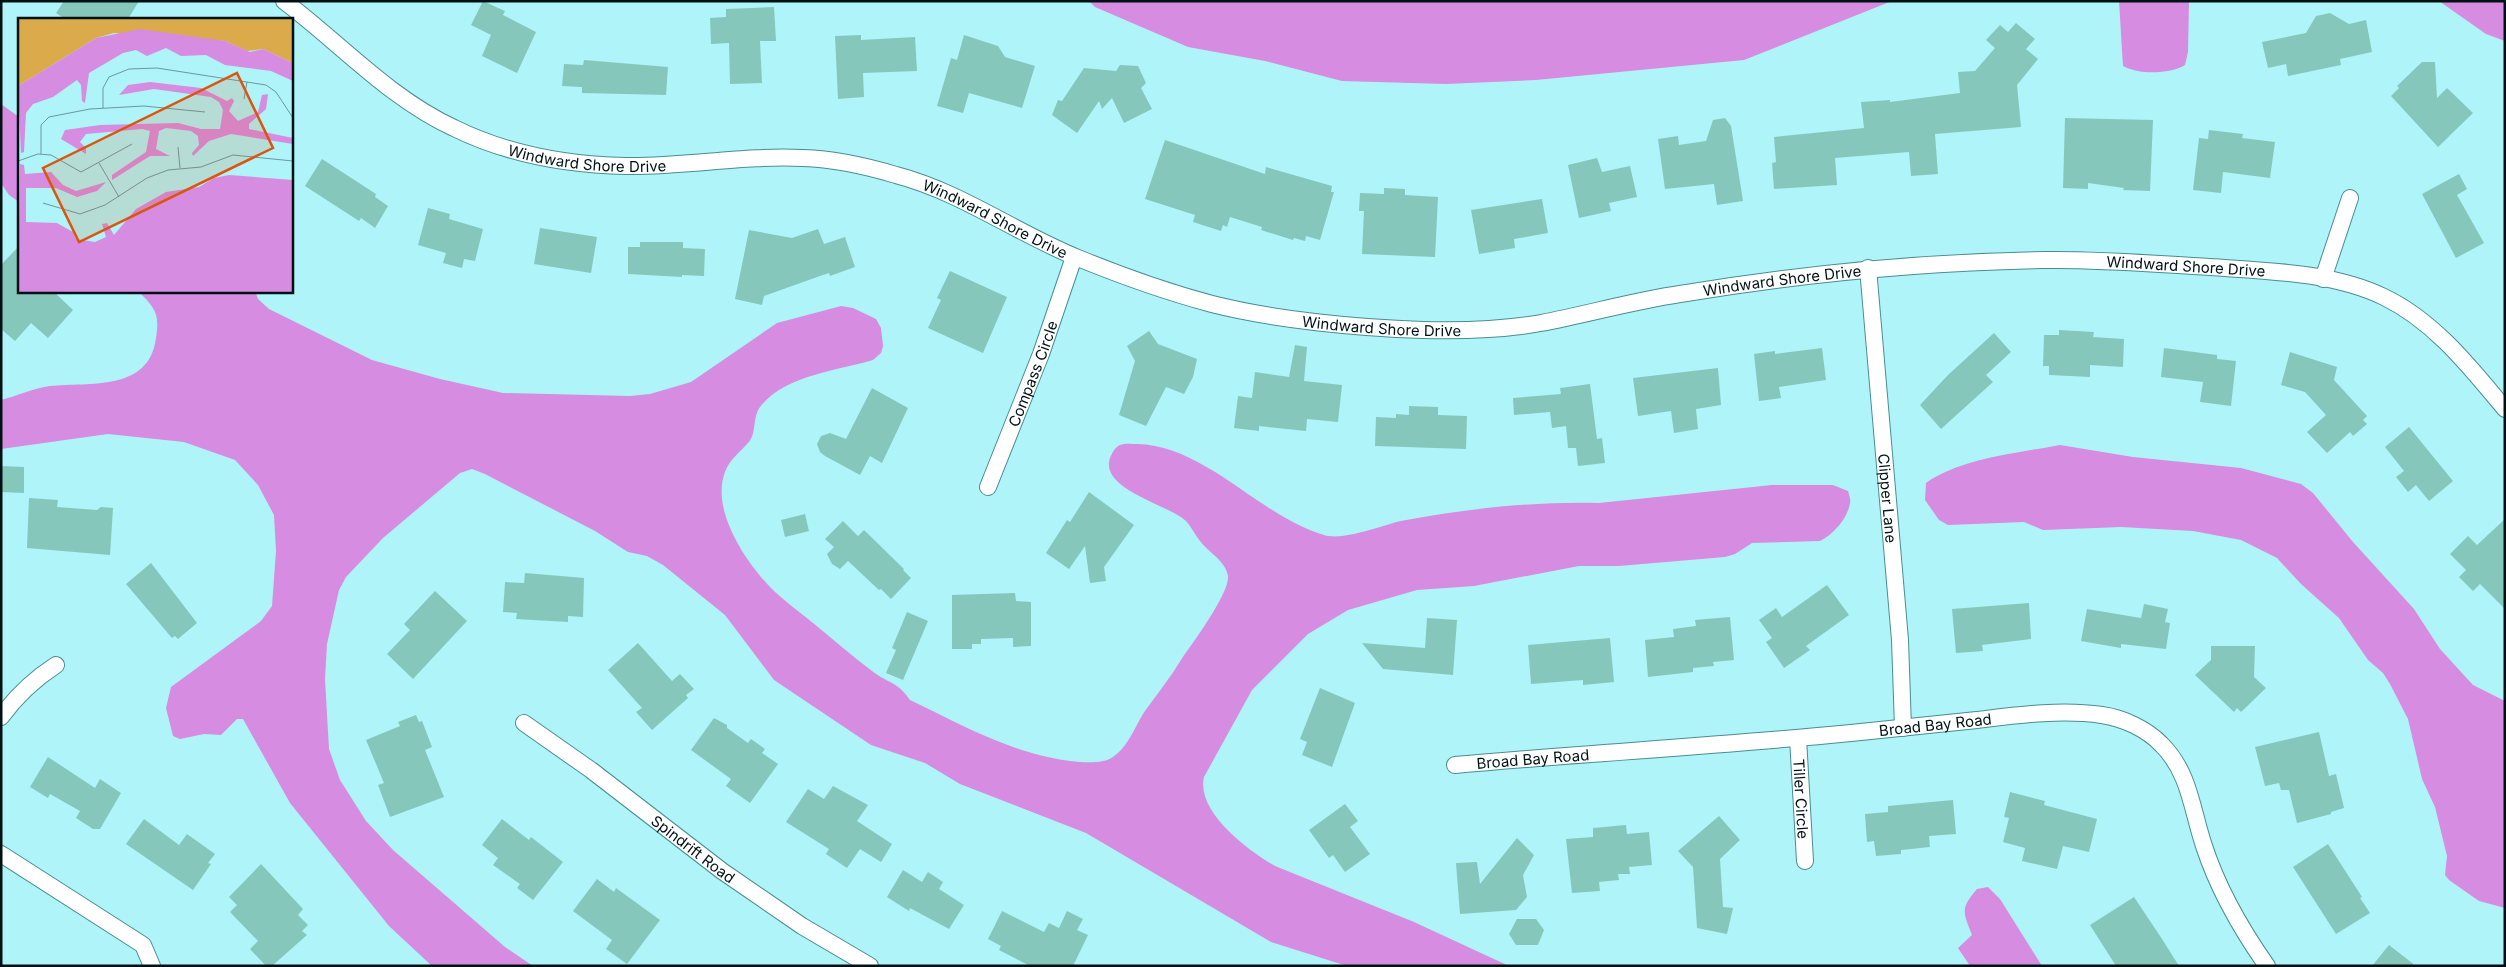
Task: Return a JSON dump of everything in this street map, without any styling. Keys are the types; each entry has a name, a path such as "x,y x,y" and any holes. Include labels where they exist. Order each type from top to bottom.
{"street":[{"name":"Windward Shore Drive","path":"284,1 316,25 394,92 416,107 453,128 502,147 547,159 584,164 631,166 727,160 804,158 852,164 899,175 945,191 1074,256 1167,291 1216,305 1352,325 1420,330 1472,331 1535,324 1667,296 1767,280 1868,268 2049,260 2270,271 2356,286 2385,298 2412,314 2470,367 2505,409"},
{"path":"2323,279 2350,198"},
{"name":"Compass Circle","path":"988,487 1041,354 1074,256"},
{"name":"Clipper Lane","path":"1868,268 1900,640 1903,728"},
{"path":"1,718 15,697 56,665"},
{"name":"Broad Bay Road","path":"1455,765 1586,753 1798,738 2028,714 2068,713 2104,715 2128,722 2146,732 2162,744 2176,761 2186,782 2203,846 2217,881 2235,917 2267,966"},
{"name":"Spindrift Road","path":"524,723 591,770 722,871 802,926 870,966"},
{"name":"Tiller Circle","path":"1798,738 1804,861"},
{"path":"1,854 143,945 152,966"}],"shaded area":[{"path":"1089,1 1892,1 1744,60 1536,80 1446,84 1342,81 1265,61 1188,47 1095,7"},
{"path":"2119,1 2189,1 2188,52 2185,65 2163,72 2137,71 2123,66"},
{"path":"2439,1 2505,1 2505,41 2486,34"},
{"path":"1,104 18,116 18,201 9,195 1,183"},
{"path":"139,292 255,292 258,299 269,309 372,360 440,379 503,393 630,396 650,394 691,382 777,323 841,306 853,308 876,319 881,328 883,346 881,353 873,360 797,381 771,396 760,407 756,416 753,435 729,464 722,487 723,504 734,537 754,568 775,592 865,665 901,689 910,700 1005,744 1028,752 1067,761 1105,761 1119,752 1217,606 1227,584 1228,576 1224,566 1203,545 1187,522 1179,516 1138,496 1115,479 1109,469 1110,458 1115,449 1120,445 1137,444 1162,447 1186,456 1210,469 1278,514 1301,526 1324,535 1332,536 1351,535 1401,521 1474,510 1550,503 1599,503 1772,485 1833,485 1848,491 1850,502 1849,509 1839,525 1830,535 1820,541 1752,543 1735,554 1725,557 1619,566 1579,566 1474,586 1417,590 1348,610 1308,634 1252,690 1204,777 1204,790 1208,803 1226,829 1251,850 1275,866 1414,922 1509,966 1347,966 1271,942 1086,833 960,784 925,763 871,745 774,680 725,615 663,565 647,556 628,552 595,531 472,469 460,473 383,538 346,577 339,590 327,644 325,679 329,749 340,780 366,821 393,850 505,947 533,966 432,966 389,926 290,803 243,719 237,719 221,735 204,734 180,739 173,736 166,708 171,687 261,621 272,606 276,551 274,515 258,485 235,460 184,442 108,434 1,449 1,400 50,386 115,381 130,376 142,368 151,355 157,329 157,317 149,302"},
{"path":"2060,445 2133,457 2241,468 2301,484 2313,493 2353,542 2414,609 2440,649 2473,685 2505,701 2505,908 2479,901 2449,880 2445,875 2447,856 2435,807 2422,779 2408,719 2390,684 2383,673 2368,660 2339,618 2301,584 2277,558 2241,540 2193,531 2121,527 2043,530 2024,522 1948,525 1939,520 1925,500 1926,483 1956,468 2008,454"},
{"path":"1988,887 2000,899 2042,966 1970,966 1958,948 1972,935 1965,916 1966,906 1977,889"}],"building":[{"path":"64,1 139,1 129,18 64,18 56,13"},
{"path":"483,1 505,11 503,15 536,32 517,73 482,56 491,35 471,25"},
{"path":"774,7 776,41 760,41 762,83 730,84 729,43 711,44 710,18 726,17 726,9"},
{"path":"2330,13 2349,24 2366,20 2372,52 2340,59 2341,65 2288,76 2286,64 2268,68 2262,42 2306,33 2316,16"},
{"path":"2016,23 2035,39 2026,49 2038,59 2017,85 2021,127 1935,134 1938,174 1911,176 1909,152 1835,158 1837,185 1774,189 1772,163 1776,162 1774,137 1864,128 1861,102 1890,100 1890,102 1960,93 1958,72 1975,71 1995,48 1986,40 2000,25 2008,32"},
{"path":"861,35 861,40 915,37 917,71 863,73 864,97 838,99 835,36"},
{"path":"964,35 998,46 1005,57 1035,66 1022,108 969,93 963,113 937,106 951,58 957,60"},
{"path":"584,60 668,67 666,95 582,93 582,87 562,86 564,64 583,65"},
{"path":"2422,62 2435,62 2437,98 2447,88 2473,113 2438,147 2391,96 2399,88 2397,86"},
{"path":"1120,65 1138,66 1146,83 1141,88 1152,109 1124,123 1112,98 1102,109 1099,101 1077,133 1052,115 1058,100 1062,101 1084,68 1116,71"},
{"path":"1725,118 1731,126 1743,201 1717,205 1714,184 1665,189 1658,139 1678,136 1679,145 1706,141 1713,120"},
{"path":"2065,118 2153,120 2150,191 2123,190 2124,188 2088,183 2088,189 2063,188"},
{"path":"2209,130 2243,134 2242,138 2275,142 2270,178 2223,172 2221,193 2193,190 2199,138 2208,139"},
{"path":"1165,140 1265,174 1266,167 1332,186 1331,192 1334,192 1320,240 1306,236 1305,241 1294,238 1293,240 1261,230 1262,227 1230,217 1227,227 1223,225 1221,231 1193,222 1195,215 1145,199"},
{"path":"1597,158 1602,172 1630,166 1637,197 1609,203 1611,211 1579,218 1568,165"},
{"path":"322,159 376,194 375,197 388,206 375,228 361,218 359,221 305,186"},
{"path":"2459,174 2467,189 2457,195 2484,243 2456,258 2422,194"},
{"path":"1384,188 1405,189 1405,195 1438,197 1435,257 1362,254 1364,211 1359,211 1360,193 1384,194"},
{"path":"1542,199 1548,233 1514,239 1515,248 1479,254 1471,210"},
{"path":"428,208 450,214 449,219 483,229 475,261 464,259 462,268 443,263 446,253 418,245"},
{"path":"540,228 597,237 591,273 534,264"},
{"path":"818,229 824,244 845,237 855,267 830,276 829,273 764,296 762,305 735,299 749,230 792,238"},
{"path":"640,242 683,242 683,248 705,249 704,276 682,275 682,277 628,274 628,247 640,247"},
{"path":"18,247 18,292 54,292 73,310 48,338 31,323 15,341 1,329 1,265"},
{"path":"950,271 1007,297 983,353 928,328 941,300 937,298"},
{"path":"2059,330 2094,332 2093,337 2124,339 2123,367 2090,365 2090,377 2049,375 2049,366 2043,366 2044,335 2059,335"},
{"path":"1149,331 1158,344 1197,359 1193,377 1184,394 1166,387 1146,426 1119,415 1135,361 1127,346"},
{"path":"1994,333 2011,352 1986,375 1993,382 1941,429 1920,405 1948,375"},
{"path":"1295,345 1307,347 1304,381 1342,385 1338,422 1307,419 1306,431 1259,426 1259,431 1234,428 1238,396 1252,398 1255,372 1289,377"},
{"path":"1822,348 1826,380 1779,387 1781,398 1759,401 1754,354 1775,351 1775,354"},
{"path":"2164,348 2217,355 2217,359 2236,361 2231,406 2200,402 2203,382 2161,377"},
{"path":"2290,352 2337,367 2334,380 2367,416 2363,420 2367,424 2353,436 2350,432 2327,453 2307,432 2326,415 2305,392 2281,385"},
{"path":"1718,368 1721,405 1696,409 1698,429 1674,433 1671,411 1638,416 1633,378"},
{"path":"1590,384 1597,439 1602,438 1605,463 1578,466 1576,448 1568,448 1566,426 1552,428 1550,412 1514,415 1513,398 1561,394 1560,388"},
{"path":"872,388 908,408 882,463 870,456 860,475 825,456 820,452 817,444 821,436 830,433 846,439"},
{"path":"1409,406 1438,407 1438,415 1467,416 1466,449 1375,446 1376,417 1396,418 1396,414 1409,415"},
{"path":"2409,427 2453,481 2429,501 2416,485 2408,492 2396,477 2404,471 2385,447"},
{"path":"1,466 24,467 24,493 1,492"},
{"path":"1089,492 1134,525 1104,567 1106,581 1090,583 1085,546 1069,569 1046,553 1067,520 1070,522"},
{"path":"29,498 58,500 57,507 97,510 101,507 113,508 110,555 27,548"},
{"path":"805,514 809,531 785,537 781,520"},
{"path":"2505,519 2505,609 2480,584 2473,591 2459,577 2466,570 2450,554 2468,536 2477,545"},
{"path":"843,521 858,536 864,530 911,578 891,599 848,561 840,569 832,564 827,554 834,547 825,539"},
{"path":"151,563 197,623 178,639 175,636 172,638 126,584"},
{"path":"525,573 584,578 583,617 568,616 568,622 516,619 517,613 503,612 505,582 524,583"},
{"path":"1827,585 1849,615 1806,646 1810,650 1784,668 1766,642 1772,638 1759,620 1776,608 1782,617"},
{"path":"435,591 467,621 413,679 387,654 410,630 404,624"},
{"path":"1015,593 1016,601 1031,602 1031,646 1013,647 1013,638 981,639 981,644 972,644 972,649 952,649 952,595"},
{"path":"2029,603 2031,639 1982,645 1983,651 1956,653 1952,609"},
{"path":"2144,604 2168,609 2165,622 2170,623 2166,649 2121,644 2121,648 2081,641 2087,609 2141,618"},
{"path":"907,612 928,621 903,680 886,673 896,650 892,648"},
{"path":"1730,617 1734,660 1713,662 1714,666 1693,668 1693,672 1648,677 1645,640 1674,637 1673,629 1696,626 1695,620"},
{"path":"1427,618 1457,620 1453,675 1383,669 1362,643 1425,648"},
{"path":"1610,638 1614,682 1583,685 1583,680 1531,684 1528,645"},
{"path":"638,643 672,681 680,674 694,689 686,695 688,698 652,730 636,712 642,708 608,670"},
{"path":"2211,646 2255,646 2254,677 2266,688 2241,712 2237,708 2234,712 2195,675 2211,660"},
{"path":"1320,688 1355,703 1332,767 1302,755 1307,742 1300,739"},
{"path":"416,715 419,722 422,721 432,747 425,750 444,797 390,817 378,785 384,783 366,740 400,726 398,722"},
{"path":"714,718 727,725 727,728 748,743 751,739 765,749 762,753 778,764 750,803 726,786 731,779 691,750"},
{"path":"2319,732 2329,776 2336,774 2344,808 2331,812 2331,814 2297,823 2289,790 2281,790 2279,783 2265,786 2255,747"},
{"path":"48,757 95,788 100,779 121,793 100,829 93,829 76,818 80,811 50,794 48,798 30,787"},
{"path":"833,786 868,805 857,821 892,844 881,862 860,849 847,868 826,854 829,849 786,822 808,789 824,799"},
{"path":"2010,792 2045,801 2044,805 2097,819 2089,852 2063,846 2057,869 2022,861 2025,848 2003,842 2009,818 2004,817"},
{"path":"1953,800 1956,834 1929,836 1930,847 1901,850 1901,854 1876,856 1874,841 1867,842 1865,814 1888,812 1888,806"},
{"path":"1345,804 1358,821 1350,827 1370,854 1345,872 1333,855 1329,858 1309,830"},
{"path":"1719,816 1740,840 1720,859 1723,907 1733,908 1727,934 1697,928 1693,867 1678,851"},
{"path":"144,819 179,845 187,834 215,854 208,863 211,864 193,890 126,844"},
{"path":"502,819 529,840 531,837 563,862 533,900 517,888 520,884 493,865 498,858 482,845"},
{"path":"1626,825 1627,834 1649,832 1652,865 1629,867 1630,874 1618,874 1619,880 1599,882 1600,891 1572,893 1566,839 1593,837 1593,828"},
{"path":"1517,838 1534,855 1523,875 1527,897 1516,910 1460,914 1456,863 1477,862 1480,884"},
{"path":"2328,844 2370,913 2336,934 2293,867"},
{"path":"261,864 303,909 298,915 308,925 302,931 307,935 272,966 266,966 250,949 258,941 230,912 237,905 229,897"},
{"path":"903,870 922,882 928,872 943,882 939,889 964,905 949,929 910,908 909,911 887,897"},
{"path":"597,879 614,892 616,888 660,920 627,964 606,949 612,940 573,911"},
{"path":"2134,897 2179,966 2116,966 2090,925"},
{"path":"1002,911 1044,932 1049,923 1059,928 1067,911 1083,919 1077,930 1088,935 1073,966 1030,966 999,950 1001,946 988,939"},
{"path":"1517,919 1536,919 1544,930 1538,945 1516,945 1509,934"},
{"path":"2389,945 2416,966 2372,966"}]}
